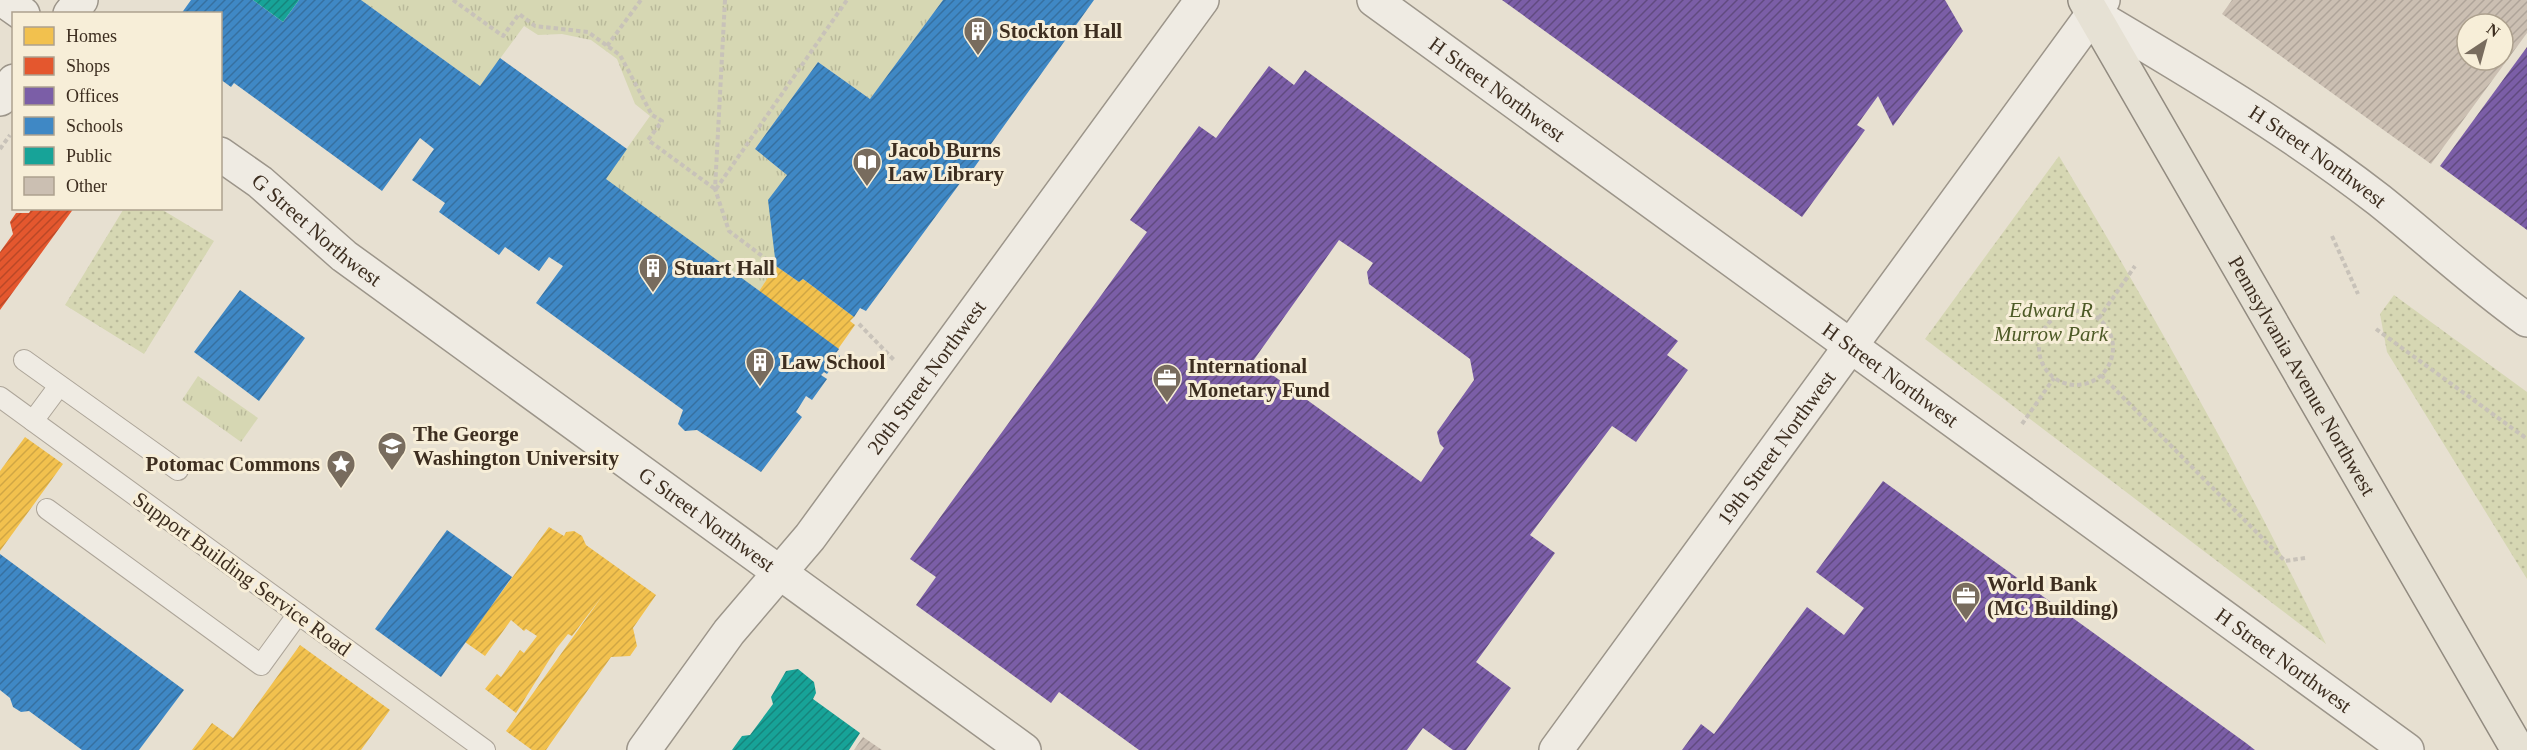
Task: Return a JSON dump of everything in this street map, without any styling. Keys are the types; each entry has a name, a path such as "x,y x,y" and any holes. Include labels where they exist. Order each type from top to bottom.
{"main road":[{"name":"Pennsylvania Avenue Northwest","path":"2094,5 2518,750"}],"street":[{"path":"3,0 20,12"},
{"path":"72,12 81,0"},
{"name":"20th Street Northwest","path":"644,750 729,632 810,537 1202,0"},
{"name":"H Street Northwest","path":"1374,0 2407,750"},
{"name":"H Street Northwest","path":"2094,5 2378,200 2478,284 2527,320"},
{"name":"19th Street Northwest","path":"1556,750 2094,5"},
{"path":"0,99 12,84"},
{"name":"G Street Northwest","path":"222,155 260,182 344,256 1024,750"}],"lane":[{"path":"24,360 178,470"},
{"path":"33,421 59,386"},
{"name":"Support Building Service Road","path":"0,397 485,750"},
{"path":"47,509 261,665 298,614"}],"path":[{"path":"453,0 503,36 519,14 535,26 588,32 620,56 652,114 662,121 648,140 715,189"},
{"path":"607,46 641,0"},
{"path":"725,0 715,189 729,231 774,265"},
{"path":"715,189 847,0"},
{"path":"0,149 12,134"},
{"path":"2332,236 2358,294"},
{"path":"2099,318 2135,266"},
{"path":"2066,312 2089,312 2099,318 2112,336 2113,348 2112,359 2101,375 2088,383 2077,385 2054,378 2041,359 2041,336 2046,325 2066,312"},
{"path":"859,324 897,364"},
{"path":"2376,329 2527,440"},
{"path":"2101,375 2285,561 2305,558"},
{"path":"2022,424 2054,378"}],"green space":[{"path":"361,0 943,0 870,99 818,62 755,149 787,175 776,266 759,291 605,179 650,116 635,104 617,59 591,40 562,34 538,35 524,26 480,86"},
{"name":"Edward R Murrow Park","path":"2059,156 2198,397 2326,644 1925,339"},
{"path":"123,210 163,210 214,241 144,354 65,305"},
{"path":"2394,295 2527,392 2527,579 2387,352 2380,314"},
{"path":"198,376 258,418 241,442 182,400"}],"building: Homes":[{"path":"776,266 799,282 803,279 854,317 850,321 855,325 838,349 759,291"},
{"path":"25,437 63,464 0,551 0,471"},
{"path":"549,527 564,536 566,532 574,531 582,536 586,545 656,595 633,628 637,646 630,656 611,657 546,750 532,750 506,731 603,595 572,636 568,634 556,649 516,713 485,689 497,674 501,677 520,650 524,653 537,636 526,629 524,631 511,620 485,656 465,642"},
{"path":"300,645 390,710 361,750 192,750 212,723 233,738"}],"building: Shops":[{"path":"31,210 73,210 0,310 0,252 13,234 10,222 16,213 29,213"}],"building: Offices":[{"path":"1502,0 1945,0 1963,31 1893,126 1878,96 1857,125 1865,130 1802,217"},
{"path":"2527,47 2527,230 2440,166 2509,72 2515,72 2515,63"},
{"name":"International Monetary Fund","path":"1269,66 1294,85 1305,70 1678,341 1667,355 1688,370 1636,442 1612,426 1530,535 1555,553 1476,662 1511,688 1466,750 1453,750 1423,728 1407,750 1139,750 1059,692 1051,703 916,605 936,577 910,559 1147,232 1130,220 1199,126 1216,138","holes":["1339,240 1373,263 1367,272 1369,284 1470,359 1474,380 1437,432 1440,444 1444,448 1421,482 1253,361"]},
{"name":"World Bank (MC Building)","path":"1883,481 2255,750 1682,750 1701,724 1714,734 1807,607 1844,635 1864,608 1816,572"}],"building: Schools":[{"path":"191,0 253,0 283,22 299,0 361,0 480,86 500,58 627,149 606,179 839,349 836,353 840,356 827,374 824,372 821,375 827,379 812,400 806,396 796,412 802,417 761,472 697,430 685,431 678,424 683,410 536,303 563,266 549,257 539,271 505,247 499,255 439,212 445,203 412,180 434,149 420,138 382,191 234,83 231,87 222,80 222,12 182,12"},
{"path":"943,0 1094,0 971,172 969,171 866,311 860,308 854,317 803,279 799,282 776,266 768,200 787,175 755,149 818,62 870,99"},
{"path":"240,290 305,338 259,401 194,352"},
{"path":"447,530 512,577 441,677 375,629"},
{"path":"0,554 184,690 139,750 82,750 29,711 21,712 13,707 10,698 0,690"}],"building: Public":[{"path":"253,0 299,0 283,22"},
{"path":"798,669 814,682 816,693 813,699 860,733 849,750 732,750 742,736 750,735 773,704 771,697 786,671"}],"building: Other":[{"path":"2232,0 2527,0 2527,33 2515,49 2515,12 2455,12 2455,72 2498,72 2431,164 2222,14"},
{"path":"863,737 882,750 854,750"}],"place":[{"name":"Stockton Hall","path":"978,56"},
{"name":"Jacob Burns Law Library","path":"867,188"},
{"name":"Stuart Hall","path":"653,294"},
{"name":"Law School","path":"760,388"},
{"name":"International Monetary Fund","path":"1167,404"},
{"name":"The George Washington University","path":"392,472"},
{"name":"Potomac Commons","path":"341,490"},
{"name":"World Bank (MC Building)","path":"1966,622"}]}
